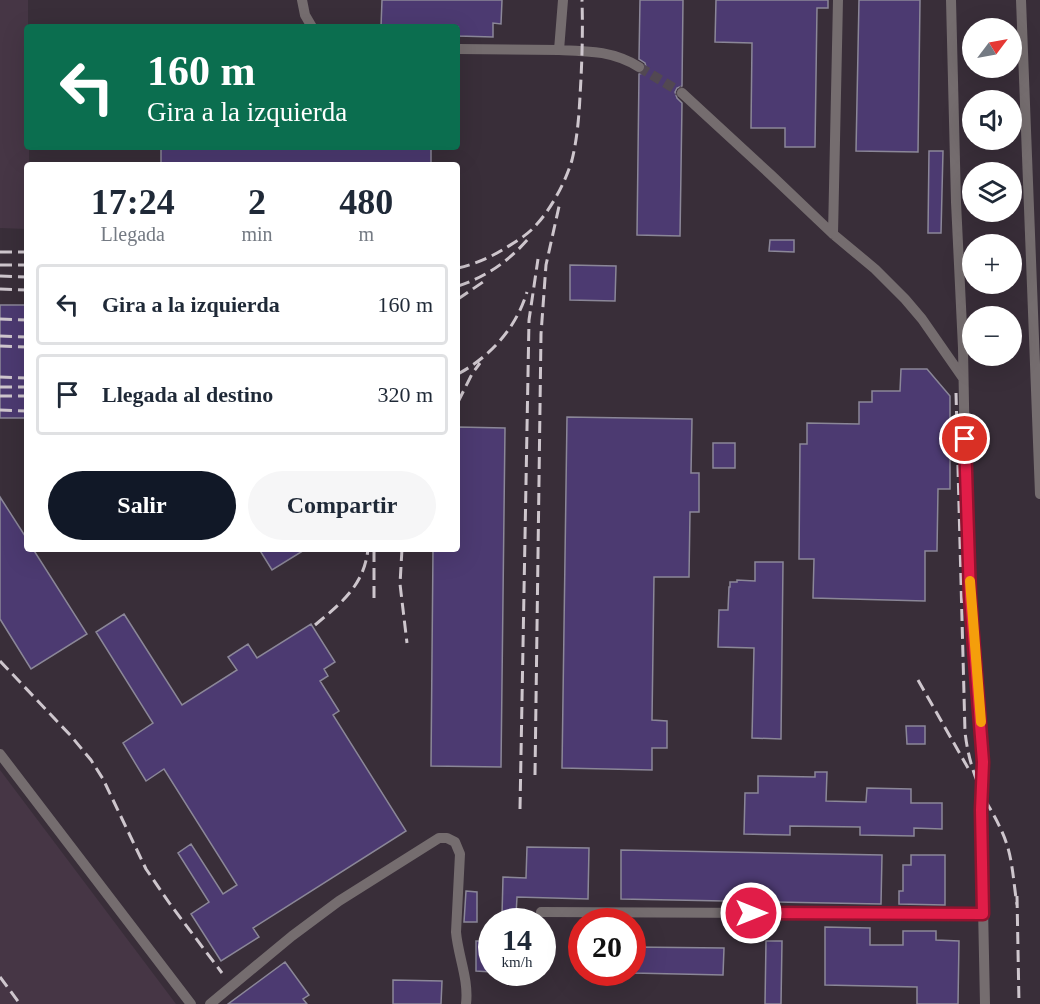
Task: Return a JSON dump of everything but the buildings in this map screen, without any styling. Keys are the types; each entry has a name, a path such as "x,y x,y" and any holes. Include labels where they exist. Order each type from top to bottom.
{"street":[{"path":"302,0 305,15 310,24"},
{"path":"559,50 563,0"},
{"path":"833,234 838,0"},
{"path":"951,0 970,597 983,762 981,810 985,1004"},
{"path":"1021,0 1040,494"},
{"path":"460,49 559,50 610,54 626,59 639,67"},
{"path":"682,93 905,299 922,319 964,379"},
{"path":"0,754 191,1004"},
{"path":"210,1004 292,936 339,901 439,838 447,838 455,842 460,854 456,932 466,978 466,1004"},
{"path":"556,912 983,914"}],"shaded area":[{"path":"0,0 28,0 28,24 24,24 24,150 29,150 29,162 24,162 24,229 0,228"},
{"path":"0,770 176,1004 0,1004"}],"tunnel":[{"path":"639,67 682,93"}],"railway":[{"path":"460,267 493,255 526,235 542,218 562,186 572,160 580,104 582,0"},
{"path":"535,775 541,334 546,265 560,202"},
{"path":"460,285 496,267 529,238"},
{"path":"0,252 24,252"},
{"path":"520,809 529,320 538,259"},
{"path":"0,265 24,265"},
{"path":"0,276 24,277"},
{"path":"460,298 483,282"},
{"path":"0,289 24,290"},
{"path":"460,373 481,359 501,340 516,317 527,292"},
{"path":"0,319 24,320"},
{"path":"0,336 24,337"},
{"path":"0,346 24,347"},
{"path":"460,398 480,363"},
{"path":"0,377 24,378"},
{"path":"0,387 24,387"},
{"path":"956,393 965,732 973,771 989,807"},
{"path":"0,396 24,396"},
{"path":"0,410 24,411"},
{"path":"315,625 350,593 362,573 368,552"},
{"path":"374,552 374,598"},
{"path":"402,552 400,584 407,643"},
{"path":"0,661 91,760 103,779 146,869 222,973"},
{"path":"918,680 968,768"},
{"path":"985,800 1001,829 1008,848 1017,905"},
{"path":"1017,896 1019,1004"},
{"path":"0,977 20,1004"}],"slow traffic":[{"path":"970,581 981,722"}],"route":[{"path":"751,913 983,914 981,810 983,762 970,597 965,439"}]}
